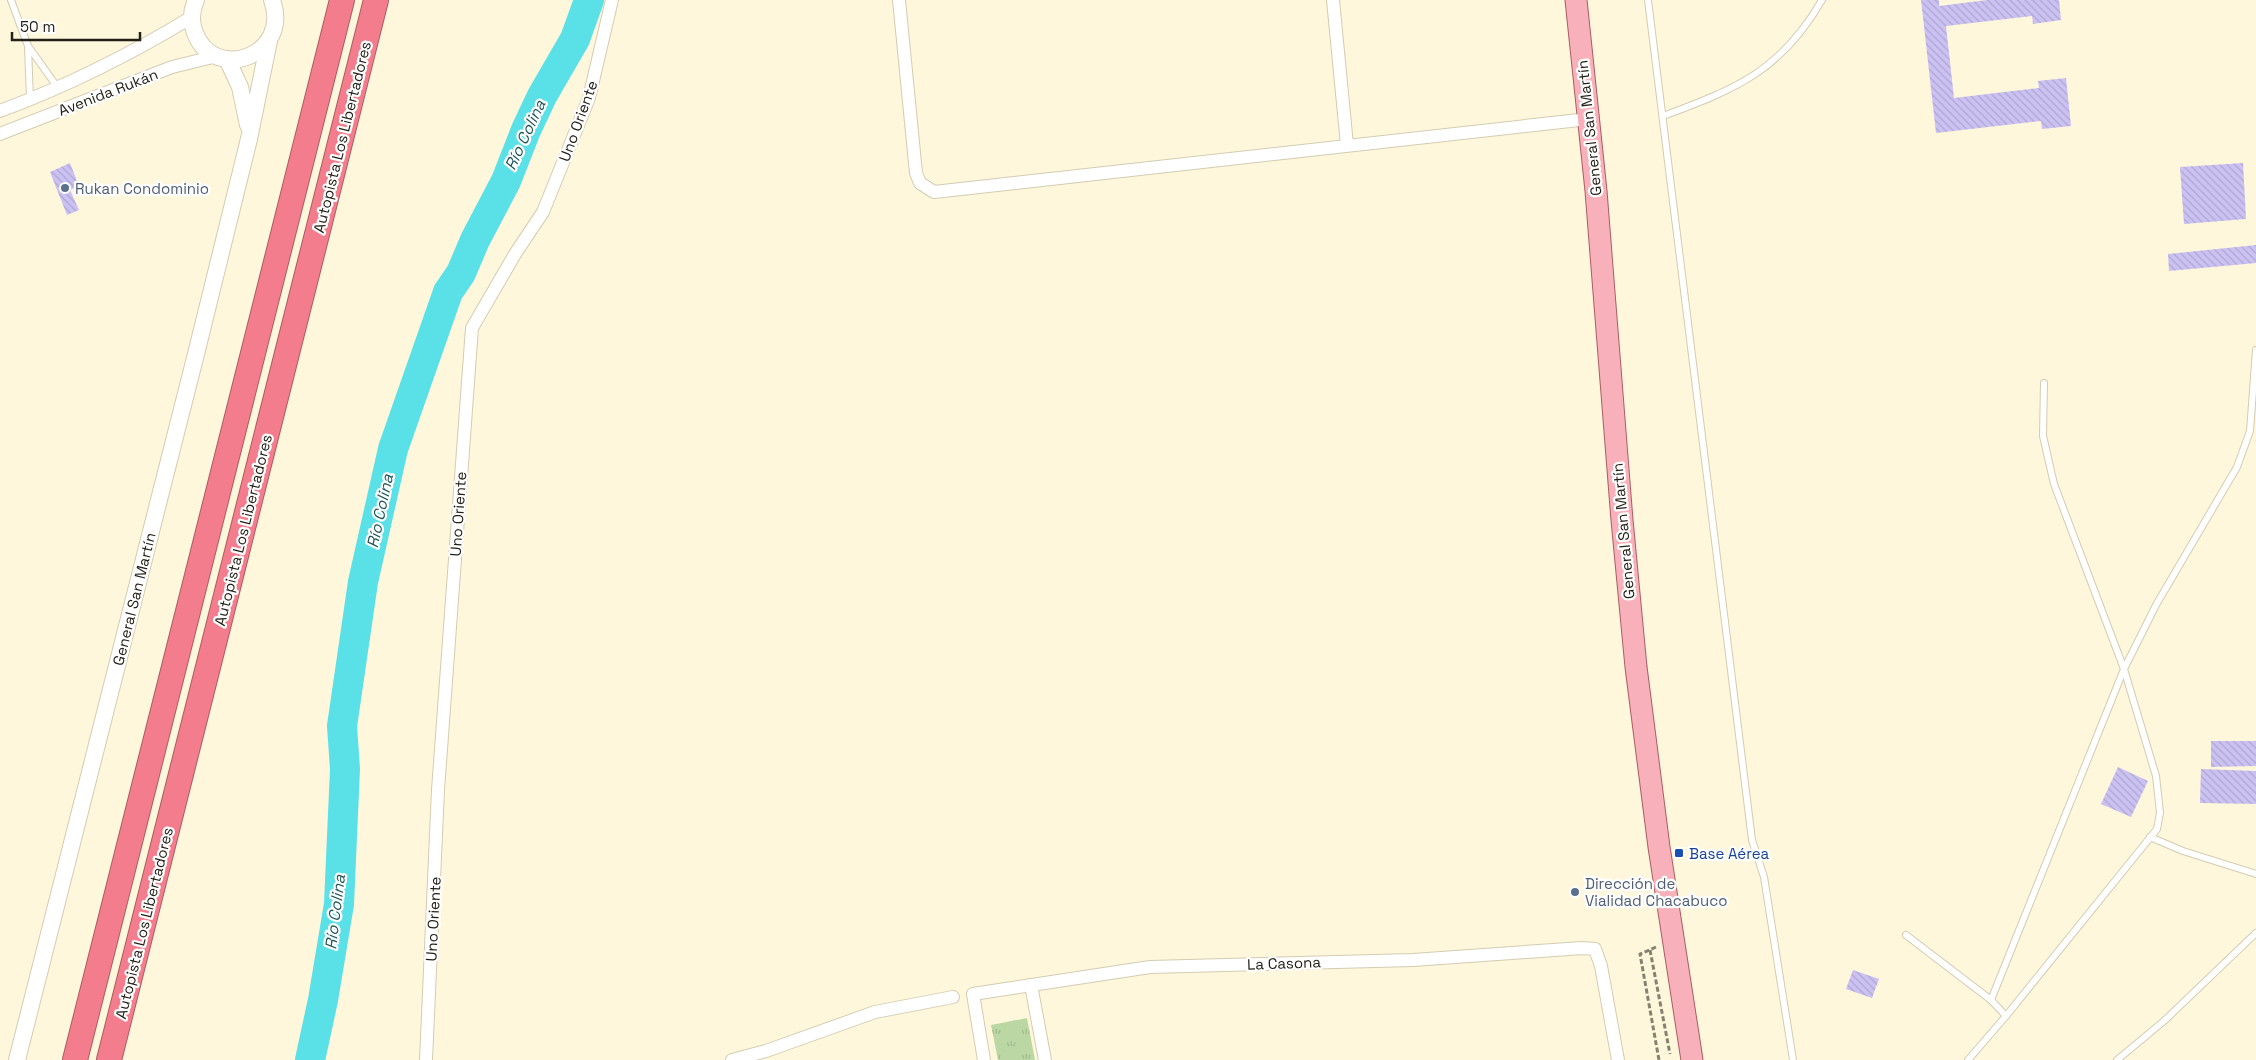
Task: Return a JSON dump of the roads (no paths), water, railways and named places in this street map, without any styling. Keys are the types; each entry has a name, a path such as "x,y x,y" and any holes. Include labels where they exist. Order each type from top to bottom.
{"highway":[{"path":"75,1060 342,0"},
{"name":"Autopista Los Libertadores","path":"110,1060 376,0"}],"main road":[{"name":"General San Martín","path":"1576,0 1596,191 1629,594 1648,765 1692,1060"}],"street":[{"path":"196,0 192,16 192,26 201,44 222,58 246,58 255,54 269,41"},
{"name":"Uno Oriente","path":"426,1060 438,790 472,328 514,254 543,212 589,98 612,0"},
{"path":"899,0 916,172 920,183 934,192 1588,119"},
{"path":"1333,0 1347,145"},
{"name":"General San Martín","path":"18,1060 249,139 269,41 276,22 276,4"},
{"name":"Avenida Rukán","path":"0,111 58,88 158,38 192,16"},
{"name":"Avenida Rukán","path":"0,134 172,67 222,58"},
{"name":"General San Martín","path":"222,58 244,103 249,139"},
{"name":"La Casona","path":"984,1060 974,994 1150,967 1413,960 1582,948 1595,949 1601,966 1618,1060"},
{"path":"1031,985 1045,1060"},
{"path":"732,1060 766,1051 875,1012 952,997"}],"lane":[{"path":"11,0 28,46 58,88"},
{"path":"1648,0 1752,840 1764,877 1793,1060"},
{"path":"1663,116 1730,90 1764,70 1806,28 1822,0"},
{"path":"28,46 30,99"},
{"path":"1991,1000 2124,668 2156,606 2237,467 2250,431 2256,350"},
{"path":"1968,1060 2006,1016 2157,829 2160,812 2156,776 2124,668 2054,484 2043,436 2044,383"},
{"path":"2150,837 2182,851 2256,874"},
{"path":"2117,1060 2164,1021 2256,933"},
{"path":"1906,935 1991,1000 2006,1016"}],"waterway":[{"name":"Río Colina","path":"310,1060 323,1000 339,904 345,769 342,726 363,582 393,449 448,292 461,273 475,240 506,181 542,96 575,39 589,0"}],"place":[{"name":"Rukan Condominio","path":"65,188"},
{"name":"Base Aérea","path":"1679,853"},
{"name":"Dirección de Vialidad Chacabuco","path":"1575,892"}]}
